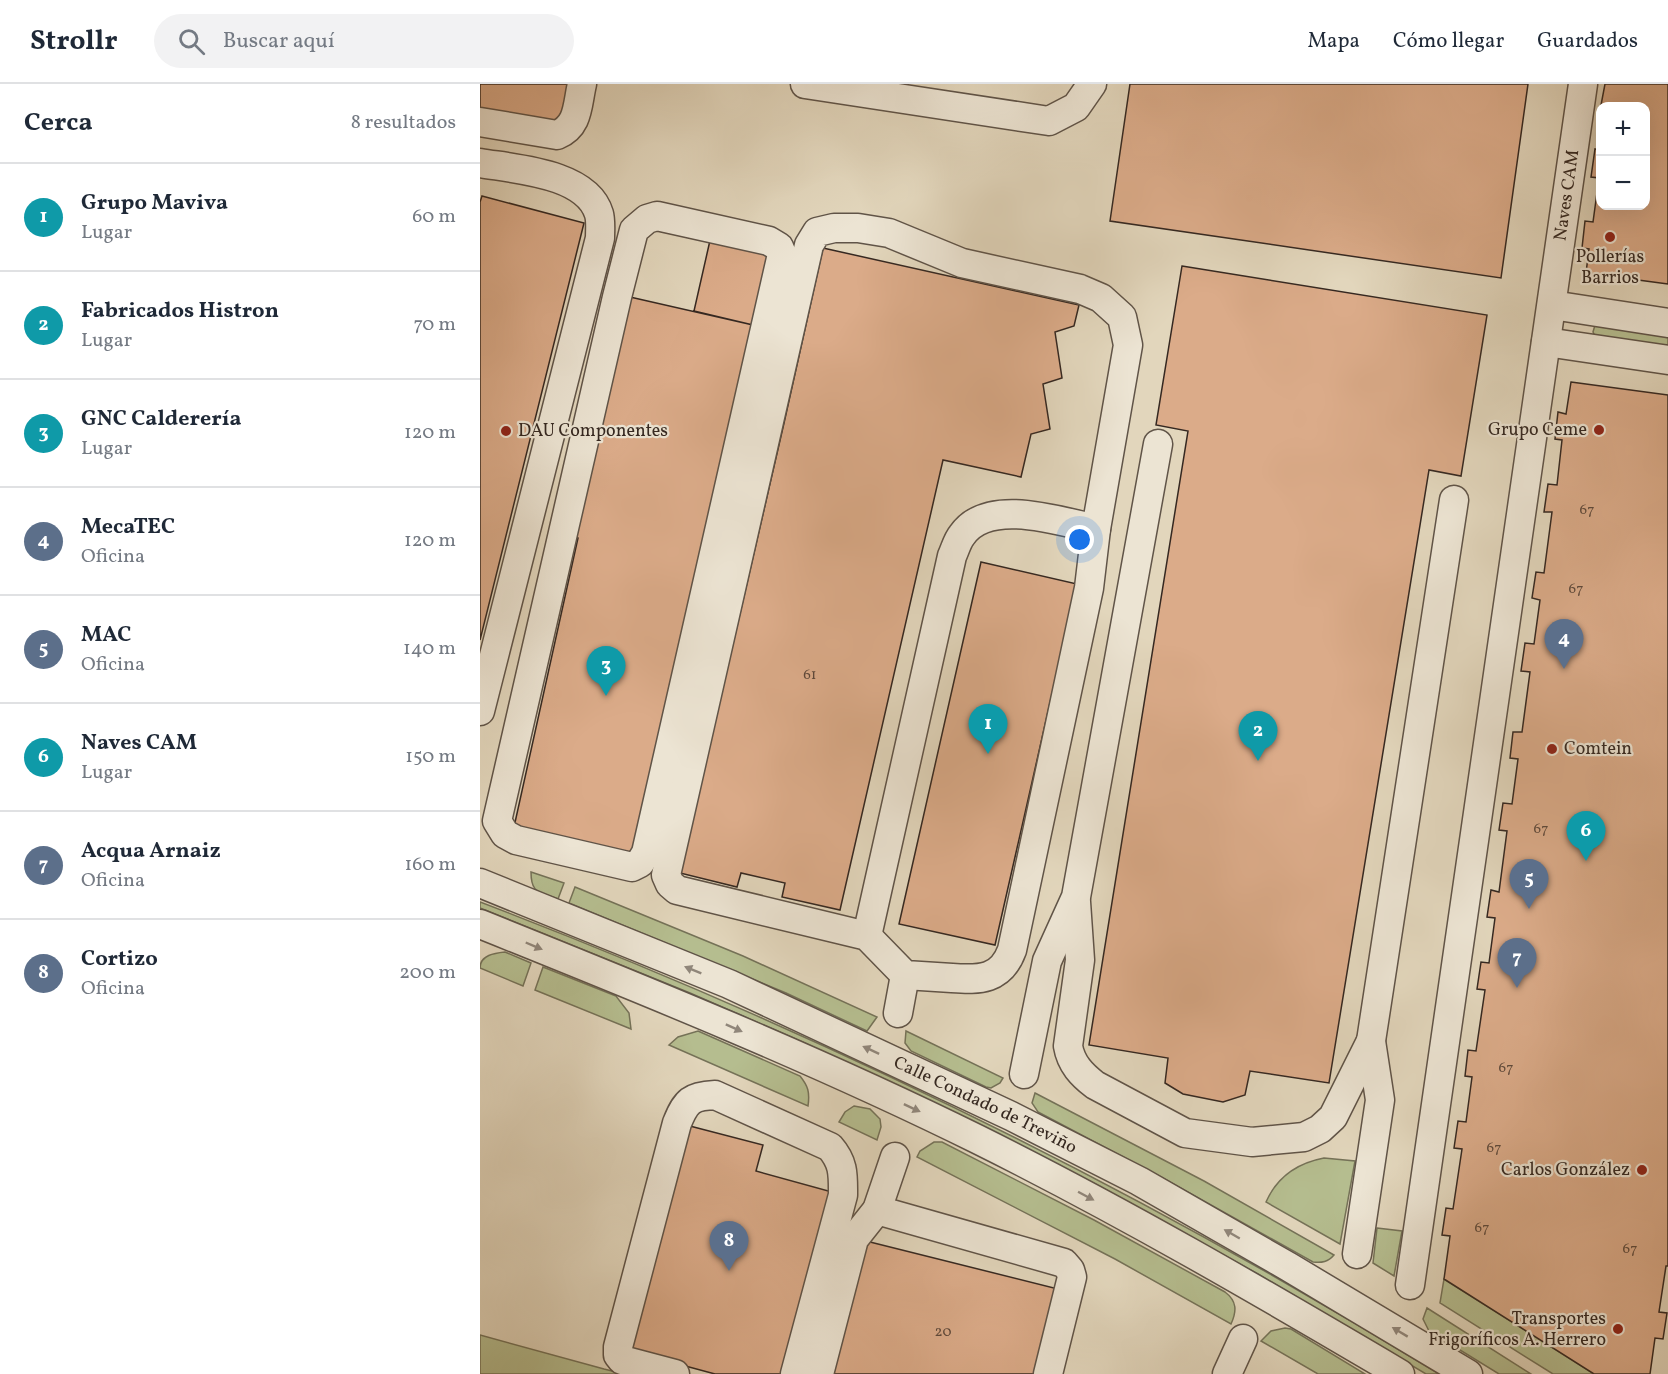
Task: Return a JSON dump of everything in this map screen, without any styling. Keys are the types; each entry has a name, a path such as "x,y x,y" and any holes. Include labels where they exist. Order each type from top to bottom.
{"street":[{"path":"480,122 557,135 567,131 573,123 582,84"},
{"path":"806,84 1048,121 1076,107 1092,84"},
{"name":"Naves CAM","path":"1410,1285 1582,84"},
{"path":"480,163 558,178 588,195 599,214 600,238 480,711"},
{"path":"657,216 769,241 779,246 782,254 646,854 639,863 632,867 514,845 497,821 614,308 634,230 647,219 657,216"},
{"path":"834,228 858,228 888,233 962,263 1080,289 1101,298 1122,317 1128,345 1096,529 1089,588 1008,961 991,976 979,980 905,975 867,936 677,890 670,884 666,875 809,245 817,232 834,228"},
{"path":"1552,305 1668,323"},
{"path":"1546,342 1668,360"},
{"path":"1158,444 1076,897 1080,960 1068,1046 1070,1057 1084,1077 1095,1085 1185,1133 1252,1142 1304,1137 1320,1129 1333,1117 1371,1041"},
{"path":"1357,1254 1380,1100 1371,1041 1454,500"},
{"path":"867,936 952,556 962,534 981,518 1020,513 1096,529"},
{"name":"Calle Condado de Treviño","path":"480,883 729,984 926,1074 1011,1116 1139,1181 1468,1374"},
{"path":"1024,1074 1047,961 1076,897"},
{"name":"Calle Condado de Treviño","path":"480,924 693,1010 841,1075 978,1140 1178,1245 1400,1374"},
{"path":"898,1013 905,975"},
{"path":"675,1374 622,1360 618,1355 618,1347 683,1106 697,1096 715,1095 816,1130 840,1158 843,1196 795,1374"},
{"path":"819,1374 854,1239 877,1210 895,1157"},
{"path":"877,1210 1064,1263 1072,1277 1048,1374"},
{"path":"1227,1374 1243,1339"}],"green space":[{"path":"1595,325 1668,334 1668,347 1595,336 1593,332"},
{"path":"531,872 564,883 558,899 537,891 531,879"},
{"path":"575,887 743,956 877,1017 867,1031 786,993 569,903"},
{"path":"480,902 729,1003 971,1116 1207,1239 1439,1374 1426,1374 1258,1274 1099,1186 807,1044 690,993 480,908"},
{"path":"505,952 531,963 523,986 480,968 485,957"},
{"path":"543,967 616,996 629,1013 631,1029 535,990"},
{"path":"698,1031 800,1076 808,1090 808,1106 669,1045 678,1037"},
{"path":"906,1031 1003,1078 1000,1083 991,1088 986,1087 911,1051 905,1043"},
{"path":"1035,1093 1204,1181 1334,1255 1325,1261 1313,1262 1161,1177 1038,1112 1032,1103"},
{"path":"854,1106 870,1109 880,1119 881,1127 877,1140 839,1122 845,1112"},
{"path":"934,1142 942,1142 1094,1220 1225,1292 1232,1299 1235,1307 1231,1324 1115,1259 917,1157 920,1151"},
{"path":"1324,1158 1355,1161 1340,1244 1266,1202 1276,1185 1289,1172 1306,1163"},
{"path":"1377,1228 1402,1231 1394,1276 1373,1263"},
{"path":"1444,1279 1594,1374 1553,1374 1440,1303"},
{"path":"1427,1308 1531,1374 1499,1374 1429,1331 1423,1319"},
{"path":"1291,1329 1365,1374 1318,1374 1261,1341 1271,1331"},
{"path":"480,1335 604,1369 624,1374 480,1374"}],"building":[{"path":"480,84 571,84 562,124 480,110"},
{"path":"1130,84 1528,84 1501,278 1110,221"},
{"path":"1605,84 1668,84 1668,284 1586,273 1589,249 1582,248 1585,221 1593,222 1596,200 1596,210 1650,210 1650,102 1602,102"},
{"path":"1596,149 1596,178 1591,177"},
{"name":"DAU Componentes","path":"482,196 584,223 480,640 480,202"},
{"path":"711,236 771,250 753,325 694,311"},
{"path":"823,248 1079,305 1074,326 1055,332 1062,378 1043,384 1050,429 1031,434 1021,477 943,460 840,910 782,897 785,883 741,873 737,887 680,873"},
{"path":"1182,266 1487,315 1461,476 1429,470 1329,1083 1250,1071 1245,1095 1223,1102 1183,1094 1165,1083 1168,1058 1089,1045 1188,431 1156,425"},
{"path":"630,297 753,325 634,853 514,827 578,538 574,537"},
{"path":"1571,382 1668,395 1668,1266 1666,1266 1659,1312 1667,1313 1663,1339 1655,1338 1650,1374 1594,1374 1444,1279 1450,1236 1442,1235 1446,1208 1453,1209 1462,1149 1454,1148 1458,1121 1466,1122 1472,1077 1465,1076 1468,1050 1476,1051 1485,990 1477,989 1481,962 1489,963 1495,918 1487,917 1491,890 1499,892 1507,831 1499,830 1503,803 1512,804 1518,759 1510,758 1513,732 1522,732 1530,672 1521,671 1525,643 1534,644 1540,600 1532,598 1536,572 1544,573 1552,512 1544,512 1548,484 1557,485 1562,440 1555,439 1558,412 1566,414"},
{"path":"981,562 1077,584 995,945 899,924"},
{"path":"686,1125 763,1145 756,1171 832,1192 783,1374 715,1374 626,1350"},
{"path":"862,1240 1058,1289 1036,1374 828,1374"}],"place":[{"name":"Pollerías Barrios","path":"1610,237"},
{"name":"Grupo Ceme","path":"1599,430"},
{"name":"DAU Componentes","path":"506,431"},
{"name":"MecaTEC","path":"1564,669"},
{"name":"GNC Calderería","path":"606,696"},
{"name":"Comtein","path":"1552,749"},
{"name":"Grupo Maviva","path":"988,754"},
{"name":"Fabricados Histron","path":"1258,761"},
{"name":"Naves CAM","path":"1586,861"},
{"name":"MAC","path":"1529,909"},
{"name":"Acqua Arnaiz","path":"1517,988"},
{"name":"Carlos González","path":"1642,1170"},
{"name":"Cortizo","path":"729,1271"},
{"name":"Transportes Frigoríficos A. Herrero","path":"1618,1329"}]}
